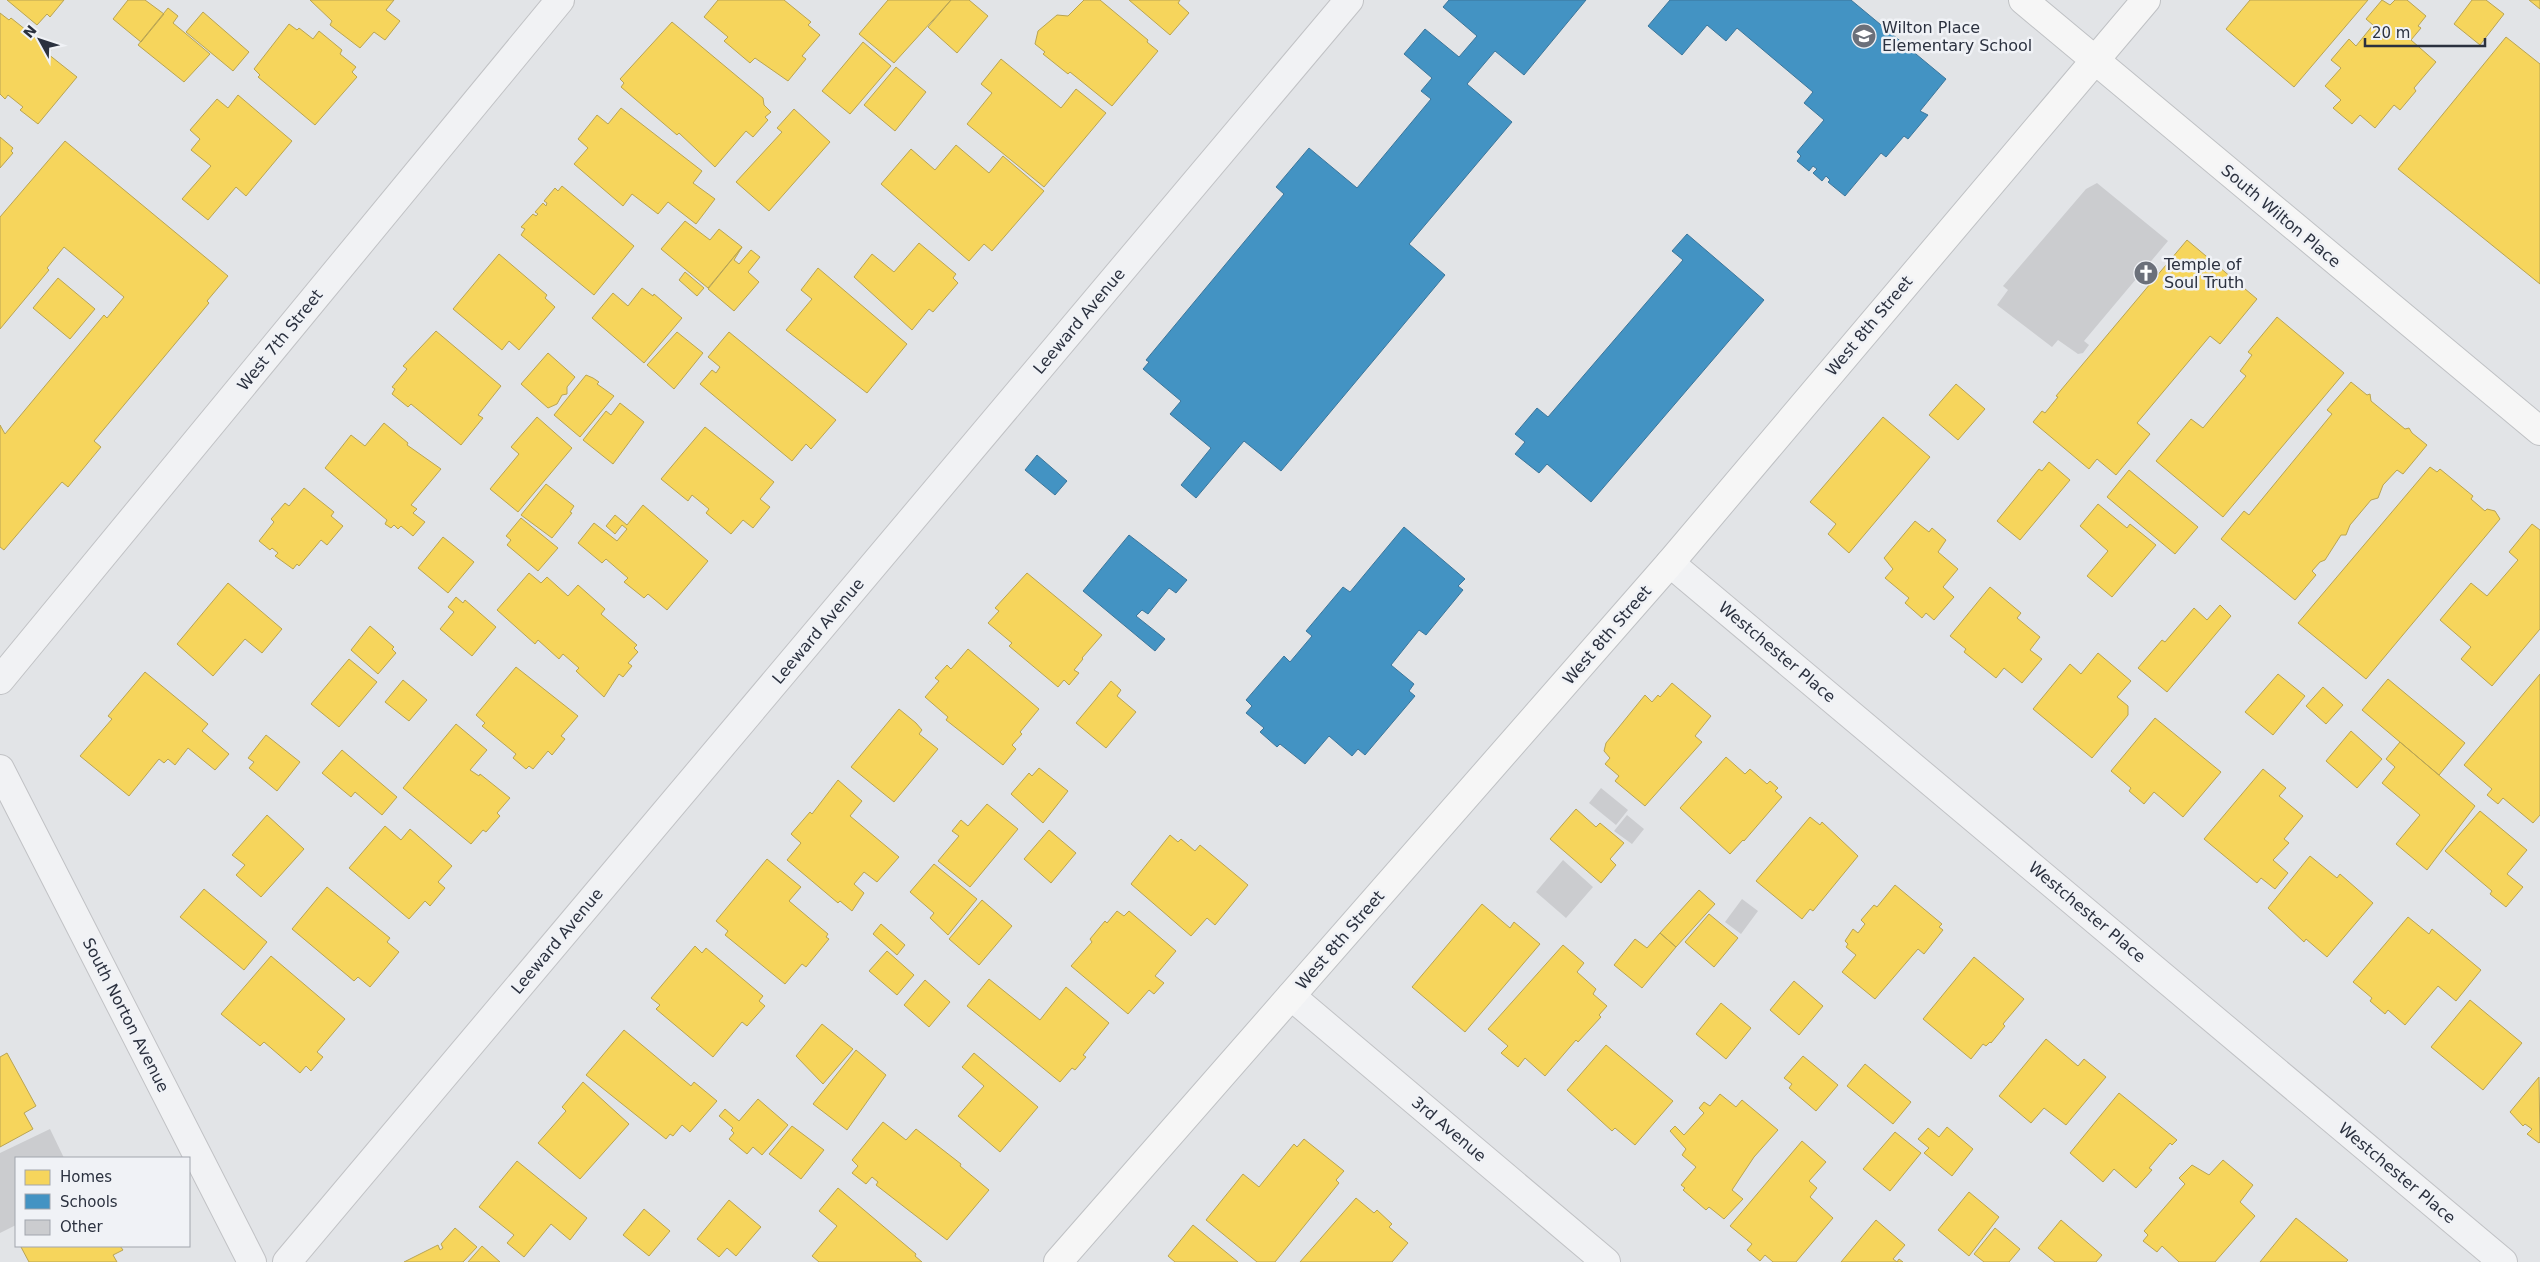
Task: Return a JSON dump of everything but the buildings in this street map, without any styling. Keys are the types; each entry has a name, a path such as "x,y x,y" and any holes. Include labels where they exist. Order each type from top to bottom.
{"main road":[{"name":"South Wilton Place","path":"2023,0 2540,431"},
{"name":"West 8th Street","path":"1058,1262 1670,563 2146,0"}],"street":[{"name":"West 7th Street","path":"0,680 560,0"},
{"name":"Leeward Avenue","path":"287,1262 1349,0"},
{"name":"Westchester Place","path":"1670,563 2503,1262"},
{"name":"South Norton Avenue","path":"0,769 252,1262"},
{"name":"3rd Avenue","path":"1291,996 1606,1262"}],"place":[{"name":"Wilton Place Elementary School","path":"1864,36"},
{"name":"Temple of Soul Truth","path":"2146,273"}]}
